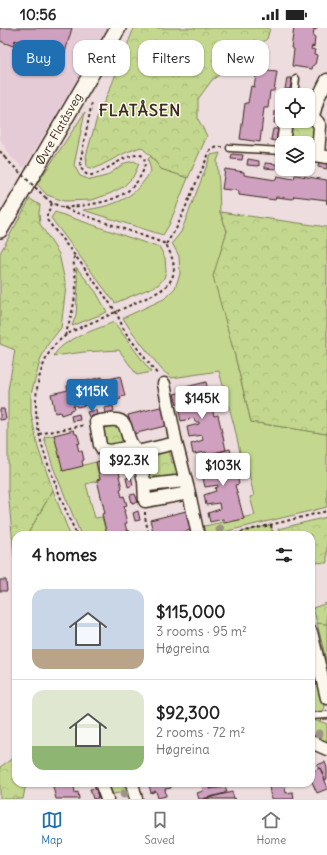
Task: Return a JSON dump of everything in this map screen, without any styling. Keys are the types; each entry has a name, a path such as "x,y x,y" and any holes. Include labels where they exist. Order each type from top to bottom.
{"street":[{"name":"Øvre Flatåsveg","path":"0,230 118,28"},
{"path":"315,106 327,80"},
{"path":"315,119 320,126 318,155"},
{"path":"164,384 176,443 197,531"},
{"path":"176,443 134,450 103,450 100,445 96,422 115,419 121,421 125,425 134,450 144,481 145,501 189,493"},
{"path":"144,481 149,485 185,481"},
{"path":"315,651 327,698"},
{"path":"315,744 327,749"},
{"path":"102,787 107,799"},
{"path":"133,787 136,799"}],"lane":[{"path":"295,88 296,79"},
{"path":"230,148 275,151"},
{"path":"315,716 327,715"}],"path":[{"path":"64,208 112,200 127,192 139,181 144,169 144,158 137,154 121,160 97,174 88,175 83,172 80,163 92,102"},
{"path":"166,244 176,229 210,151 217,147 230,148"},
{"path":"0,151 5,158 52,203 166,244"},
{"path":"52,203 47,215 47,220 102,292 116,312 125,332 152,366 164,384"},
{"path":"75,531 50,471 36,420 38,384 42,371 49,353 56,343 65,336 166,287 174,272 173,264 166,244"},
{"path":"65,336 72,312 76,282 74,256"},
{"path":"39,434 96,422"},
{"path":"145,501 145,517 148,531"},
{"path":"246,531 327,511"},
{"path":"271,525 272,531"}],"shaded area":[{"path":"0,28 108,28 101,40 73,40 73,76 79,76 24,168 11,157 0,139"}],"green space":[{"path":"134,28 270,28 266,40 212,40 212,76 218,76 212,80 198,99 198,119 207,136 188,178 161,169 151,156 141,147 127,152 93,169 87,167 86,156 97,118 115,76 130,76 129,40"},
{"path":"85,112 74,165 80,176 91,180 106,176 125,163 134,161 139,164 133,177 123,187 109,194 92,200 64,201 47,195 37,184"},
{"path":"290,128 315,128 314,136 289,136"},
{"path":"220,153 217,161 220,212 227,231 214,276 251,422 327,434 327,507 228,531 201,531 200,527 255,515 250,497 254,496 247,465 243,466 234,425 219,371 172,378 162,370 123,318 164,299 175,288 180,274 179,256 172,243 181,232 211,155"},
{"path":"151,156 161,169 188,178 169,225 163,235 83,210 114,203 133,193 142,184 151,171 148,159"},
{"path":"30,199 40,205 40,224 59,254 66,286 61,328 48,344 41,358 31,394 31,413 38,448 53,490 29,531 12,531 12,534 8,490 8,390 15,350 0,344 0,253"},
{"path":"55,212 160,248 165,258 166,271 164,278 158,285 115,303 51,218"},
{"path":"220,212 327,227 327,434 251,422 213,276 227,231"},
{"path":"76,267 96,292 107,312 72,326 76,315 78,285"},
{"path":"114,322 151,372 137,375 119,350 84,352 54,356 58,350 71,340"},
{"path":"101,425 122,426 126,444 106,447"},
{"path":"55,435 64,470 96,462 101,480 86,484 95,518 102,517 106,531 79,531 53,467 44,437"},
{"path":"169,450 172,463 177,462 181,475 159,480 149,479 144,459 147,459 145,454"},
{"path":"53,490 68,531 29,531"},
{"path":"327,517 327,563 315,562 315,531 279,531 278,529"},
{"path":"271,525 272,531 246,531"},
{"path":"327,603 327,624 317,623 315,607"},
{"path":"317,623 327,624 327,664"},
{"path":"315,675 325,707 322,712 315,711"},
{"path":"315,721 327,724 327,744 315,740"},
{"path":"12,759 12,787 25,787 23,799 0,799 0,767"},
{"path":"105,787 128,787 129,791 109,795"}],"building":[{"path":"0,28 72,28 65,52 65,40 12,40 12,46 0,41"},
{"path":"294,28 317,28 316,30 314,29 314,47 312,46 311,49 315,50 314,54 317,55 315,65 313,65 312,69 292,66 294,49 291,48"},
{"path":"269,71 277,72 274,91 270,91 268,108 264,108 260,142 240,139 245,103 248,103 251,86 254,87 256,76 269,76"},
{"path":"287,78 292,78 290,88 285,88"},
{"path":"273,129 278,129 275,141 271,140"},
{"path":"232,154 243,155 242,160 231,159"},
{"path":"248,159 259,161 259,166 247,165"},
{"path":"319,162 327,163 327,169 318,167"},
{"path":"265,163 275,164 275,169 265,168"},
{"path":"225,169 244,172 244,175 276,180 277,176 294,179 295,176 301,176 327,180 327,200 294,196 293,199 276,197 275,200 239,195 239,191 222,189"},
{"path":"120,376 125,396 120,397 121,399 111,402 111,400 106,401 105,397 103,400 94,403 93,400 86,402 86,405 77,407 76,405 73,405 74,409 61,415 60,412 55,413 51,394 68,390 67,386 102,377 103,381"},
{"path":"206,382 214,416 218,415 226,450 207,455 206,452 193,454 191,444 203,440 202,435 189,437 187,427 199,424 199,422 195,422 194,418 181,421 179,411 191,408 190,402 177,404 174,394 187,391 186,387"},
{"path":"113,406 114,411 105,413 104,408"},
{"path":"164,406 169,425 133,434 128,415"},
{"path":"0,409 4,409 6,419 0,420"},
{"path":"96,410 97,415 89,417 87,412"},
{"path":"79,414 80,420 72,421 71,416"},
{"path":"74,430 80,443 77,444 79,451 82,451 84,460 82,461 83,466 63,471 54,435"},
{"path":"230,449 239,484 235,485 244,519 224,523 223,519 210,522 208,513 220,509 219,503 206,505 204,495 216,491 215,488 218,487 218,485 205,487 203,478 215,474 214,468 201,470 199,461 211,457 210,454"},
{"path":"116,457 117,462 119,461 122,471 119,471 122,488 120,489 122,497 124,496 127,505 124,506 124,511 127,531 106,531 102,514 105,513 97,480 100,479 96,462"},
{"path":"130,459 132,467 127,469 125,460"},
{"path":"131,477 133,485 128,487 126,478"},
{"path":"135,494 138,502 132,503 130,495"},
{"path":"138,511 140,520 135,521 133,513"},
{"path":"186,511 191,530 153,531 150,520"},
{"path":"0,580 6,580 7,591 0,591"},
{"path":"325,762 327,768 327,779 325,780 320,768 319,769 317,765"},
{"path":"320,768 327,786 327,789 317,793 314,787 315,770"},
{"path":"53,787 74,787 75,793 78,792 79,799 56,799"},
{"path":"150,787 171,787 165,789 166,796 158,798 156,791 151,793"},
{"path":"202,787 212,787 210,789 225,787 227,792 199,799 197,793 203,791"},
{"path":"269,787 285,787 286,793 293,792 294,799 271,799"},
{"path":"96,788 98,798 93,799 90,789"},
{"path":"232,792 234,798 236,799 204,799"}],"district":[{"name":"FLATÅSEN","path":"140,110"}]}
